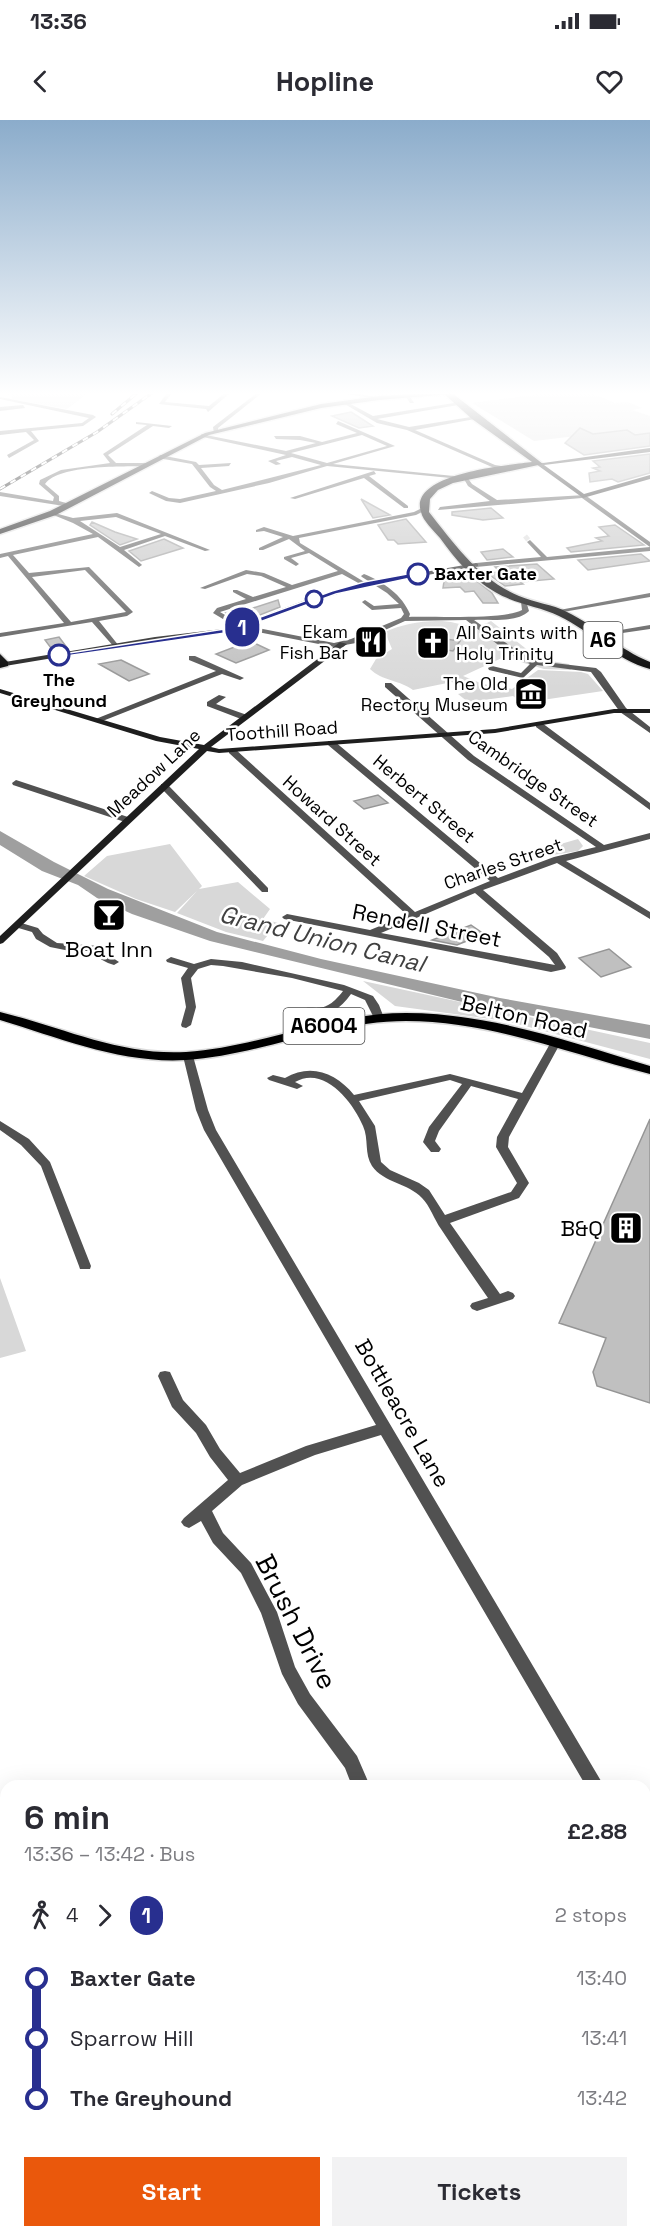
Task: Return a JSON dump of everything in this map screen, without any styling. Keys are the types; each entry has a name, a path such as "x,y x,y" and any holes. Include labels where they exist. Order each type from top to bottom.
{"highway":[{"name":"A6","path":"430,492 423,503 424,509 444,539 489,586 524,602 557,611 634,660 650,666"},
{"name":"A6","path":"438,492 432,498 430,507 471,566"}],"main road":[{"path":"0,532 53,513 94,492"},
{"name":"Belton Road","path":"0,1016 140,1054 188,1056 327,1026 379,1018 458,1020 556,1042 650,1070"}],"street":[{"path":"51,492 57,497 56,502"},
{"path":"152,494 165,500 176,501 221,492"},
{"path":"296,496 311,492"},
{"path":"387,492 406,505"},
{"path":"482,492 496,502"},
{"path":"578,492 650,547"},
{"path":"440,509 583,495 595,492"},
{"path":"0,494 69,505"},
{"path":"261,549 300,536 424,509"},
{"path":"53,513 73,520 119,549 139,565"},
{"path":"73,520 117,515 207,550"},
{"path":"258,531 264,529 292,538 364,584"},
{"path":"320,532 308,535 302,541 394,594 404,606 407,614 404,619"},
{"path":"0,556 97,535"},
{"path":"119,549 162,536"},
{"path":"530,542 546,560"},
{"path":"2,662 240,627 296,605 375,582 471,566 546,560 650,547"},
{"path":"296,564 286,558 311,551"},
{"path":"9,554 68,623"},
{"path":"0,634 125,615 130,611 87,568 29,575"},
{"path":"244,568 292,587"},
{"path":"204,588 246,572 253,572"},
{"path":"344,572 216,611 240,627 315,642 343,644 404,619 468,620 519,615 526,611 524,602"},
{"path":"235,591 253,599"},
{"path":"557,611 647,596 650,604"},
{"path":"365,602 372,608 404,606"},
{"path":"94,620 115,646"},
{"path":"468,620 513,652 535,663 584,668 598,674 618,711 650,731"},
{"path":"595,635 650,627"},
{"name":"Meadow Lane","path":"0,940 203,750 343,644"},
{"path":"192,658 240,678"},
{"path":"492,668 523,676 535,663"},
{"path":"97,720 222,671"},
{"name":"Cambridge Street","path":"388,685 471,758 604,849"},
{"name":"Toothill Road","path":"0,691 203,750 232,751 443,735 539,725 618,711 650,711"},
{"path":"222,697 210,704 244,717"},
{"path":"539,725 650,807"},
{"name":"Herbert Street","path":"331,743 496,881"},
{"name":"Howard Street","path":"232,751 412,915"},
{"path":"16,783 128,820"},
{"path":"164,786 265,890"},
{"name":"Charles Street","path":"370,934 476,889 557,859 650,836"},
{"path":"557,859 650,916"},
{"name":"Rendell Street","path":"287,917 559,969 560,963 553,955 476,889"},
{"path":"18,925 35,930 39,936 57,945 78,949 95,948 100,954 114,962"},
{"path":"171,960 194,967 212,962 236,963 349,990 368,998 375,1005 379,1018"},
{"path":"186,1025 191,1007 186,978 194,967"},
{"path":"301,1012 327,1012 337,1006 349,990"},
{"path":"442,1221 515,1195 523,1183 502,1147 503,1137 556,1042"},
{"name":"Bottleacre Lane","path":"188,1056 202,1110 210,1130 591,1780"},
{"path":"273,1078 291,1084 295,1074 318,1072 328,1076 352,1099 369,1127 373,1158 382,1170 422,1190 431,1200 442,1221 502,1298 477,1306"},
{"path":"352,1099 439,1077 469,1082 526,1098"},
{"path":"435,1149 429,1142 433,1130 469,1082"},
{"path":"0,1125 25,1142 46,1165 85,1266"},
{"path":"165,1377 177,1402 201,1429 215,1453 237,1481"},
{"path":"189,1522 237,1481 311,1450 384,1428"},
{"name":"Brush Drive","path":"204,1511 218,1538 246,1568 269,1612 288,1670 303,1699 351,1762 358,1780"}],"shaded area":[{"path":"429,621 473,626 491,621 539,659 569,664 571,670 544,669 504,657 463,676 483,684 512,689 538,670 581,672 588,674 603,691 522,703 513,696 468,702 458,694 466,692 452,682 413,690 380,676 370,669 376,659 392,649 385,632 392,629"},
{"path":"0,831 108,889 217,932 321,959 500,998 650,1025 650,1039 462,1002 210,941 132,914 97,898 78,885 42,871 0,845"},
{"path":"578,839 583,846 578,851 540,857 533,852"},
{"path":"170,844 202,886 199,889 238,882 270,909 263,919 278,923 263,941 226,932 177,913 197,891 175,912 136,899 84,876 107,856"},
{"path":"363,981 650,1043 650,1059 506,1021 395,1006"},
{"path":"0,1278 26,1351 0,1358"}],"building":[{"path":"361,499 390,515 373,518"},
{"path":"491,508 503,518 483,520 452,515 452,512"},
{"path":"406,519 426,542 398,544 394,540 388,540 378,525"},
{"path":"92,522 137,539 120,545 90,525"},
{"path":"615,525 644,545 571,552 567,548 602,541 596,538 609,536 599,527"},
{"path":"164,539 183,548 141,561 129,551"},
{"path":"503,549 513,557 487,560 481,552"},
{"path":"641,554 650,561 588,570 578,560"},
{"path":"537,564 554,579 520,582 523,584 505,586 487,573 500,572 495,567"},
{"path":"465,572 492,593 498,603 483,603 474,591 465,592 460,587 443,588 445,575"},
{"path":"278,600 280,607 242,622 226,613 239,608 244,611"},
{"path":"59,637 68,649 54,652 45,640"},
{"name":"All Saints with Holy Trinity","path":"431,637 460,641 453,651 424,647"},
{"path":"250,641 269,650 236,663 216,654"},
{"path":"121,660 149,674 129,681 99,664"},
{"path":"378,795 388,803 364,809 354,801"},
{"path":"471,925 484,934 457,945 432,940"},
{"path":"609,949 631,967 601,977 579,958"},
{"name":"B&Q","path":"650,1119 650,1403 597,1386 593,1372 606,1338 559,1323"}],"tunnel":[{"path":"525,536 530,542"}],"bus line":[{"name":"1","path":"59,655 155,639 237,629 288,608 334,593 364,584 418,574"}],"place":[{"name":"Baxter Gate","path":"418,574"},
{"name":"Ekam Fish Bar","path":"371,642"},
{"name":"All Saints with Holy Trinity","path":"433,643"},
{"name":"The Greyhound","path":"59,655"},
{"name":"The Old Rectory Museum","path":"531,694"},
{"name":"Boat Inn","path":"109,915"},
{"name":"B&Q","path":"626,1228"}],"water label":[{"name":"Grand Union Canal","path":"322,939"}]}
